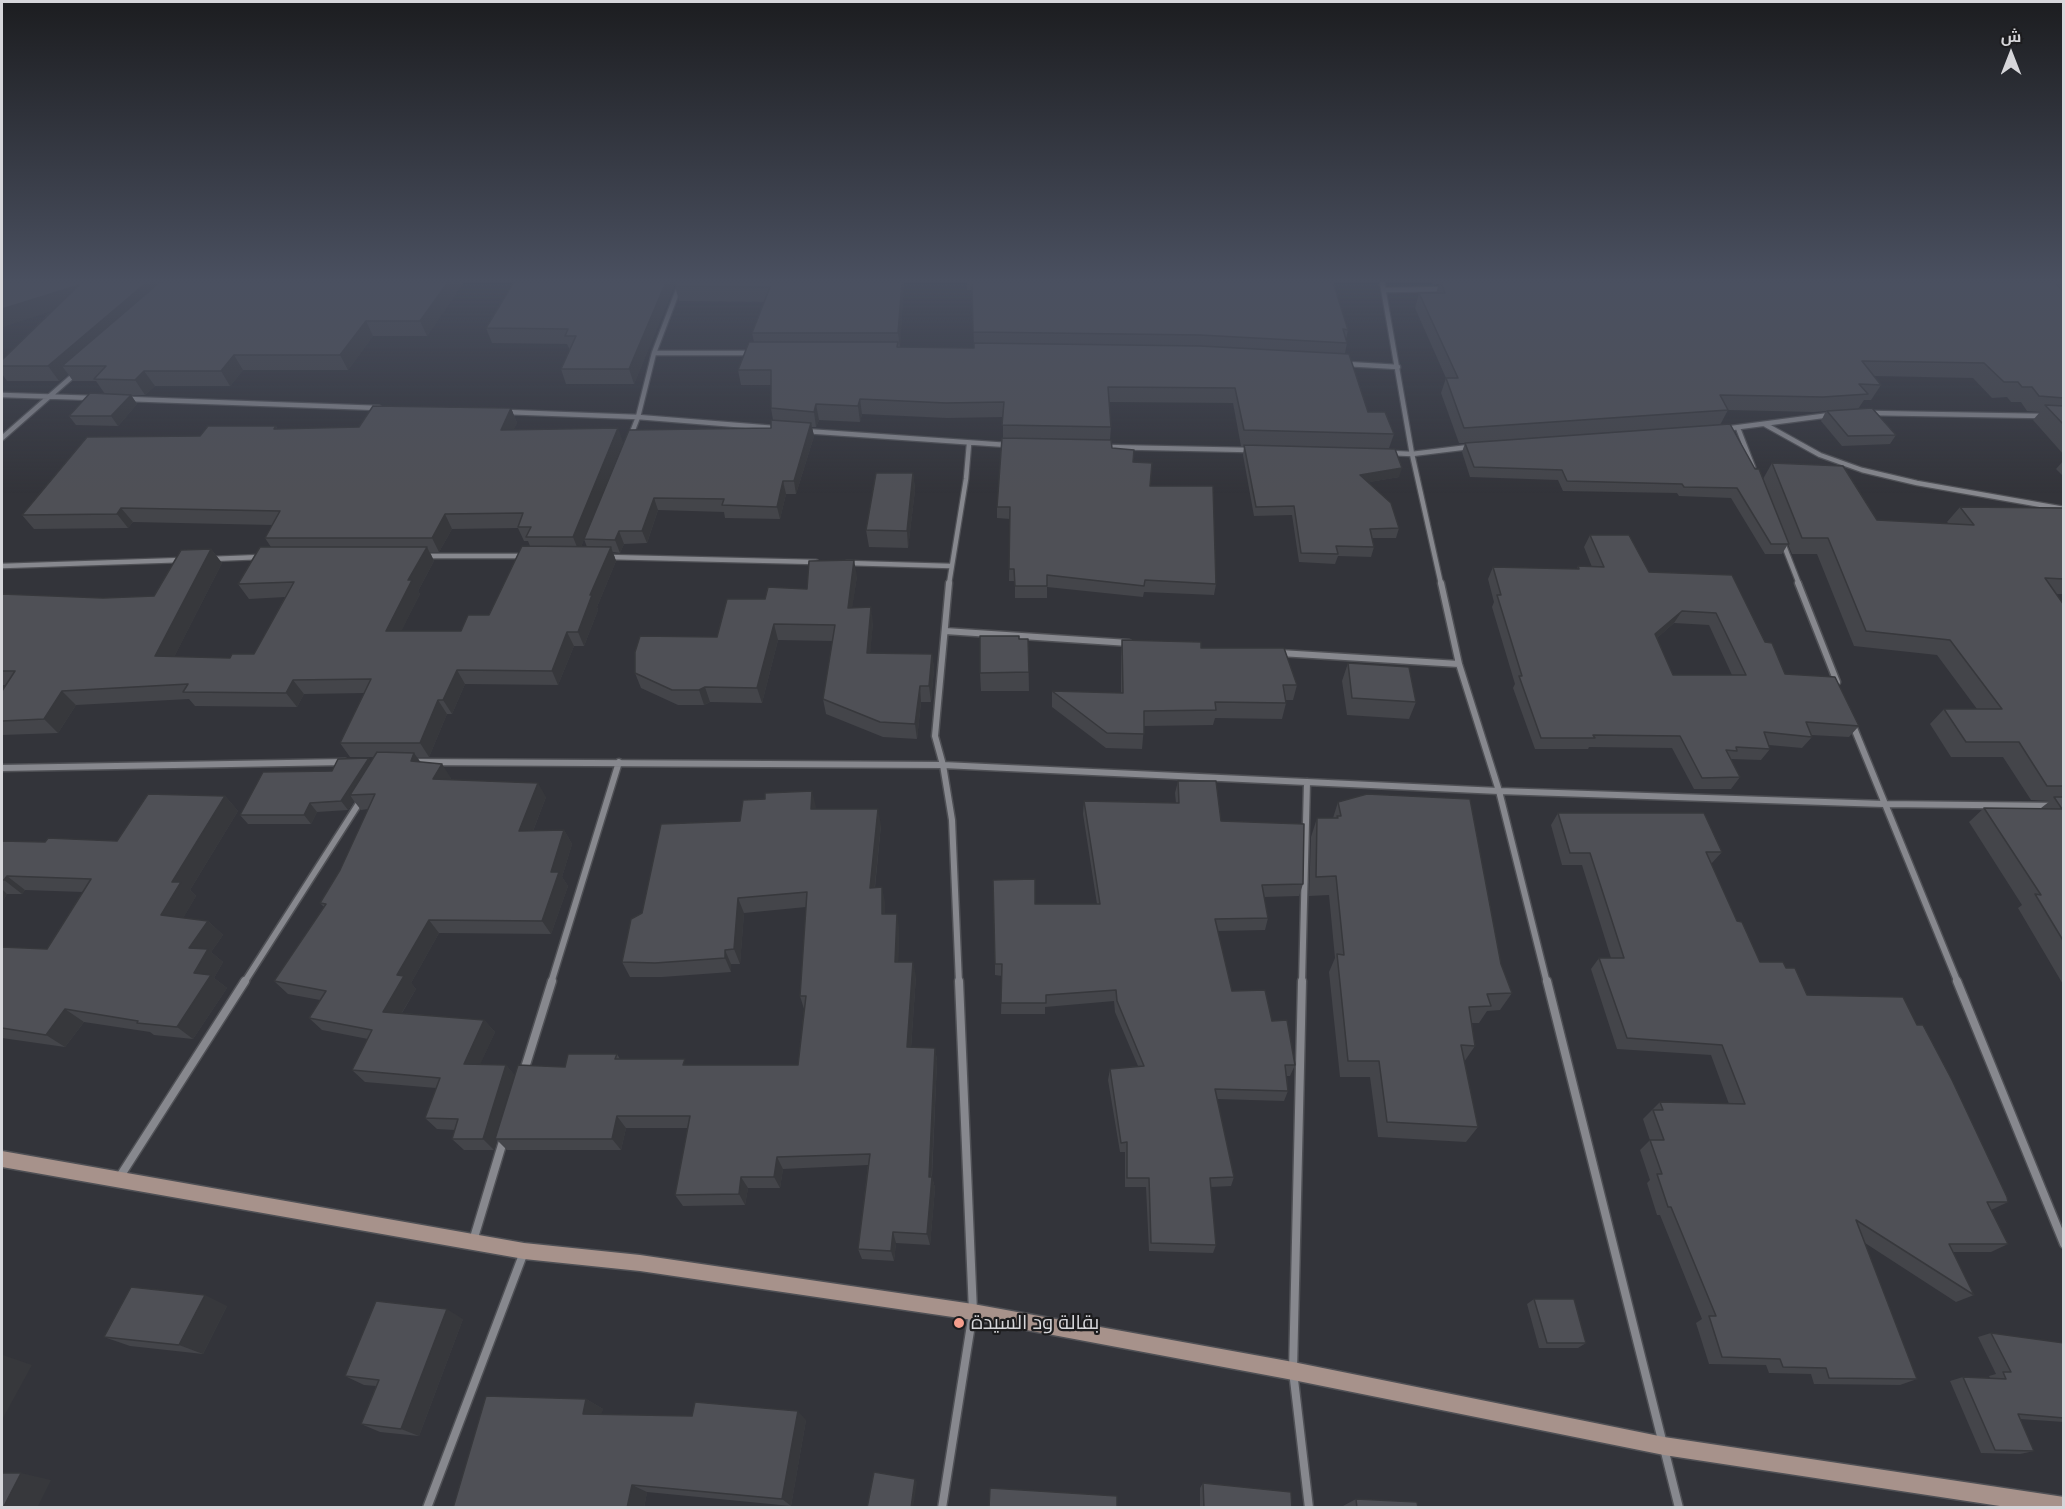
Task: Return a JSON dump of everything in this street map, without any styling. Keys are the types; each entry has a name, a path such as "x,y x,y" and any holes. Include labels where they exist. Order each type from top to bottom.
{"street":[{"path":"1395,352 1412,454 1459,664 1499,791 1679,1508"},
{"path":"629,439 638,417 654,353 758,353"},
{"path":"1339,364 1398,367"},
{"path":"2,438 83,366"},
{"path":"2,395 96,398"},
{"path":"119,399 390,408"},
{"path":"496,412 638,417 784,429"},
{"path":"1867,413 1911,412 2052,417"},
{"path":"1716,430 1835,414"},
{"path":"1766,425 1820,455 1862,470 1917,483 2064,509"},
{"path":"1738,428 1756,472"},
{"path":"795,430 969,444 1017,445"},
{"path":"942,1508 973,1312 952,820 943,765 935,736 951,566 966,479 969,444"},
{"path":"1388,453 1412,454 1482,446"},
{"path":"1101,447 1256,450"},
{"path":"1781,539 1841,693"},
{"path":"414,556 534,556"},
{"path":"594,556 820,562"},
{"path":"200,559 271,557"},
{"path":"2,566 189,560"},
{"path":"844,563 951,566"},
{"path":"945,631 1136,644"},
{"path":"1268,652 1459,664"},
{"path":"1850,716 2064,1244"},
{"path":"2,768 351,762"},
{"path":"409,762 943,765 1499,791 1884,804 2064,806"},
{"path":"521,1082 619,762"},
{"path":"1307,782 1293,1371 1309,1508"},
{"path":"119,1178 366,791"},
{"path":"472,1242 507,1128"},
{"path":"2,1159 524,1251 640,1263 973,1312 1293,1371 1664,1446 2064,1506"},
{"path":"427,1508 524,1251"}],"building":[{"path":"10,352 64,352 48,366 2,366 2,360"},
{"path":"78,352 342,352 340,355 234,355 221,371 144,371 135,380 94,379 106,366 62,366"},
{"path":"569,352 636,352 629,369 561,369"},
{"path":"745,352 1349,354 1368,412 1385,412 1394,434 1244,430 1235,388 1108,387 1111,427 1002,425 1004,402 946,403 860,399 858,406 816,404 814,412 771,408 771,370 738,370"},
{"path":"1446,352 2064,352 2064,398 2039,396 2032,387 2022,387 2018,382 2004,382 1984,363 1862,361 1881,385 1859,384 1868,394 1823,397 1720,395 1728,410 1464,428 1446,378 1458,378"},
{"path":"90,393 131,395 111,416 69,416"},
{"path":"2045,405 2064,406 2064,425"},
{"path":"373,406 511,408 501,430 618,428 573,537 526,537 531,527 518,527 523,513 445,514 432,538 265,538 280,511 121,508 117,514 22,515 87,437 200,436 208,426 276,426 274,429 359,427"},
{"path":"1872,408 1896,435 1848,436 1827,411"},
{"path":"771,420 811,423 794,481 783,481 777,507 722,505 724,499 654,498 642,531 619,531 615,540 584,539 629,430 771,428"},
{"path":"1730,424 1755,469 1759,469 1789,544 1771,544 1737,488 1567,481 1562,470 1474,467 1465,443"},
{"path":"1002,438 1111,440 1112,448 1134,450 1133,462 1152,463 1150,486 1213,486 1216,584 1145,580 1144,586 1047,575 1047,586 1015,586 1014,569 1009,569 1010,507 997,507"},
{"path":"1244,445 1395,449 1402,468 1360,475 1391,503 1399,528 1370,529 1374,547 1336,546 1338,554 1301,553 1294,506 1256,507"},
{"path":"1772,463 1843,466 1877,520 1974,525 1960,507 2064,508 2064,579 2045,578 2064,605 2064,786 2047,786 2019,742 1966,742 1944,709 2002,709 1950,640 1866,631 1828,538 1802,538"},
{"path":"876,473 913,473 907,531 866,530"},
{"path":"1590,535 1629,535 1649,572 1732,575 1765,642 1772,643 1785,674 1835,677 1859,726 1806,722 1812,737 1764,732 1770,749 1736,747 1737,751 1726,750 1740,777 1702,778 1680,736 1593,735 1595,738 1541,738 1519,676 1522,676 1497,595 1501,595 1493,567 1579,569 1578,566 1604,567","holes":["1682,611 1716,613 1746,675 1673,675 1655,634"]},
{"path":"522,546 611,547 590,595 592,595 578,632 567,632 552,671 457,670 443,700 438,700 420,743 340,743 371,679 293,680 286,693 183,692 188,684 62,691 44,719 2,721 2,691 15,671 2,671 2,594 103,598 154,596 181,550 211,549 155,656 230,658 232,654 254,654 294,582 238,584 260,547 427,547 408,580 412,580 386,631 461,631 468,615 489,615"},
{"path":"854,560 848,608 871,607 867,653 932,654 929,686 920,686 915,724 880,722 823,699 835,625 774,624 757,688 705,687 699,690 672,690 635,673 635,652 640,636 717,637 727,599 765,599 768,587 807,589 809,561"},
{"path":"980,636 1019,636 1019,639 1028,639 1029,672 980,673"},
{"path":"1122,640 1201,642 1201,648 1284,648 1297,685 1283,685 1286,703 1215,702 1216,710 1144,711 1144,734 1107,733 1052,691 1123,693"},
{"path":"1348,663 1409,667 1416,702 1352,698"},
{"path":"377,752 414,753 411,761 442,764 433,779 538,783 519,831 564,830 551,872 559,872 542,921 429,920 397,975 404,976 383,1012 484,1020 464,1064 506,1065 483,1139 452,1139 458,1119 425,1118 440,1078 352,1070 372,1030 309,1018 326,991 274,981 326,904 320,903 340,870 375,794 350,795"},
{"path":"369,758 341,801 310,803 304,815 240,815 263,772 332,771 338,759"},
{"path":"1178,781 1216,781 1221,821 1304,824 1303,884 1262,885 1268,918 1215,919 1232,991 1265,990 1272,1021 1287,1020 1295,1065 1285,1065 1288,1091 1215,1089 1234,1177 1210,1178 1216,1245 1151,1243 1149,1178 1127,1178 1127,1142 1121,1143 1110,1069 1144,1066 1117,1001 1116,990 1046,995 1046,1003 1001,1003 1002,964 995,964 993,880 1035,879 1035,904 1100,904 1084,801 1179,803"},
{"path":"812,791 811,809 878,809 870,888 882,887 882,914 897,914 895,962 913,962 907,1047 935,1048 929,1177 932,1177 927,1234 893,1232 891,1251 858,1249 870,1154 777,1157 774,1177 741,1177 739,1194 675,1195 690,1116 617,1116 612,1139 495,1139 518,1065 565,1067 568,1054 617,1054 615,1059 685,1059 683,1065 798,1065 806,996 800,996 807,892 738,898 734,949 725,950 725,958 655,963 622,962 631,919 642,913 661,824 740,821 743,800 765,799 765,793"},
{"path":"148,794 225,796 172,882 181,882 161,915 208,921 189,948 208,949 194,973 211,975 177,1027 137,1023 138,1021 65,1009 46,1035 2,1028 2,947 47,949 91,879 7,876 2,880 2,841 45,842 48,838 117,841"},
{"path":"1367,794 1470,799 1501,964 1512,993 1487,994 1491,1006 1469,1007 1475,1046 1461,1045 1478,1127 1387,1122 1379,1061 1348,1061 1337,954 1344,955 1336,876 1316,877 1317,818 1338,818 1337,816 1341,816 1338,802"},
{"path":"2054,797 2064,797 2064,942 2035,894 2041,895 1984,808 2062,809"},
{"path":"1558,813 1704,813 1722,852 1706,852 1737,921 1742,922 1760,962 1783,962 1786,968 1795,968 1807,995 1903,997 1917,1025 1923,1025 1952,1080 2007,1197 2008,1202 1987,1202 2008,1244 1949,1244 1974,1295 1856,1220 1917,1379 1829,1378 1826,1368 1783,1367 1780,1359 1722,1357 1709,1316 1716,1316 1671,1207 1668,1207 1657,1174 1662,1174 1650,1140 1664,1140 1653,1110 1663,1110 1660,1102 1745,1104 1722,1045 1627,1038 1599,958 1624,958 1590,853 1570,853"},
{"path":"131,1287 205,1295 179,1345 104,1337"},
{"path":"1534,1299 1574,1299 1586,1343 1547,1343"},
{"path":"376,1301 447,1309 401,1429 361,1424 379,1380 345,1376"},
{"path":"1991,1333 2064,1343 2064,1418 2018,1414 2034,1451 1995,1450 1963,1377 2006,1379 2003,1372 2011,1372"},
{"path":"486,1396 586,1399 583,1414 692,1416 695,1402 798,1411 782,1499 632,1485 627,1508 453,1508"},
{"path":"874,1472 915,1479 911,1508 867,1508"},
{"path":"2,1473 21,1473 3,1508 2,1508"},
{"path":"1203,1483 1291,1492 1292,1508 1204,1508"},
{"path":"990,1488 1117,1496 1117,1508 989,1508"},
{"path":"1356,1499 1417,1502 1418,1508 1357,1508"}],"place":[{"name":"بقالة ود السيدة","path":"959,1323"}]}
